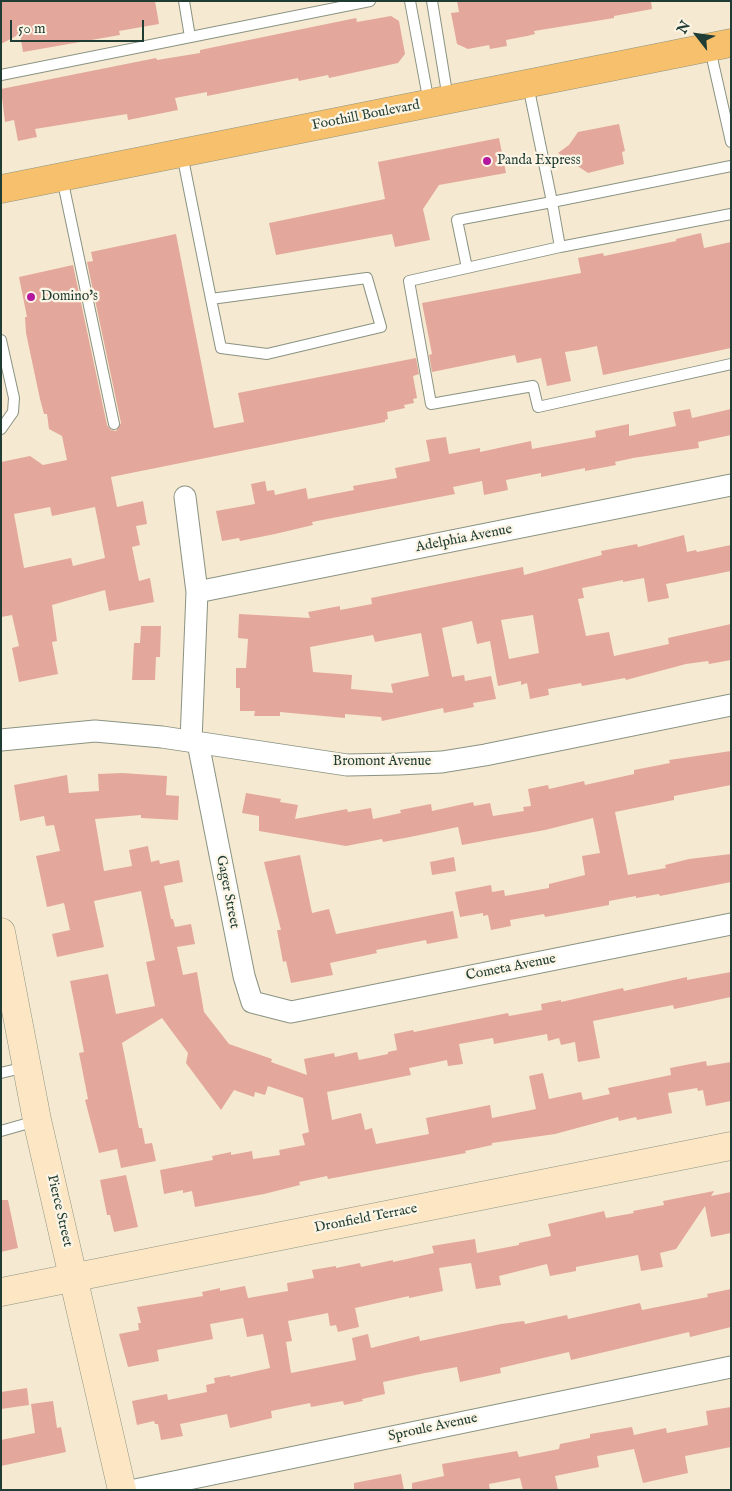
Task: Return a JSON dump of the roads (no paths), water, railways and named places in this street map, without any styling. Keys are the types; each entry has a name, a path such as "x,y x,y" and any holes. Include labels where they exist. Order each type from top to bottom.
{"main road":[{"name":"Foothill Boulevard","path":"1,189 720,46"}],"street":[{"name":"Adelphia Avenue","path":"198,592 731,485"},
{"name":"Gager Street","path":"185,497 198,592 195,742 244,976 252,1002 291,1012"},
{"name":"Bromont Avenue","path":"1,740 95,731 195,742 347,765 442,762 731,705"},
{"name":"Cometa Avenue","path":"291,1012 731,924"},
{"name":"Pierce Street","path":"1,932 14,1070 37,1120 122,1490"},
{"name":"Dronfield Terrace","path":"1,1292 731,1146"},
{"name":"Sproule Avenue","path":"135,1490 731,1367"}],"lane":[{"path":"184,1 190,37"},
{"path":"1,75 190,37 334,5 370,1"},
{"path":"410,1 439,102"},
{"path":"432,1 439,102"},
{"path":"720,46 731,142"},
{"path":"527,84 560,247"},
{"path":"182,153 211,299 222,348 267,354 381,327 366,278 211,299"},
{"path":"467,268 457,220 731,166"},
{"path":"62,177 114,424"},
{"path":"731,214 560,247 409,282 431,404 533,386 538,406 731,364"},
{"path":"1,340 14,398 13,412 1,429"},
{"path":"1,1131 37,1120"}],"place":[{"name":"Panda Express","path":"487,161"},
{"name":"Domino's","path":"31,297"}]}
